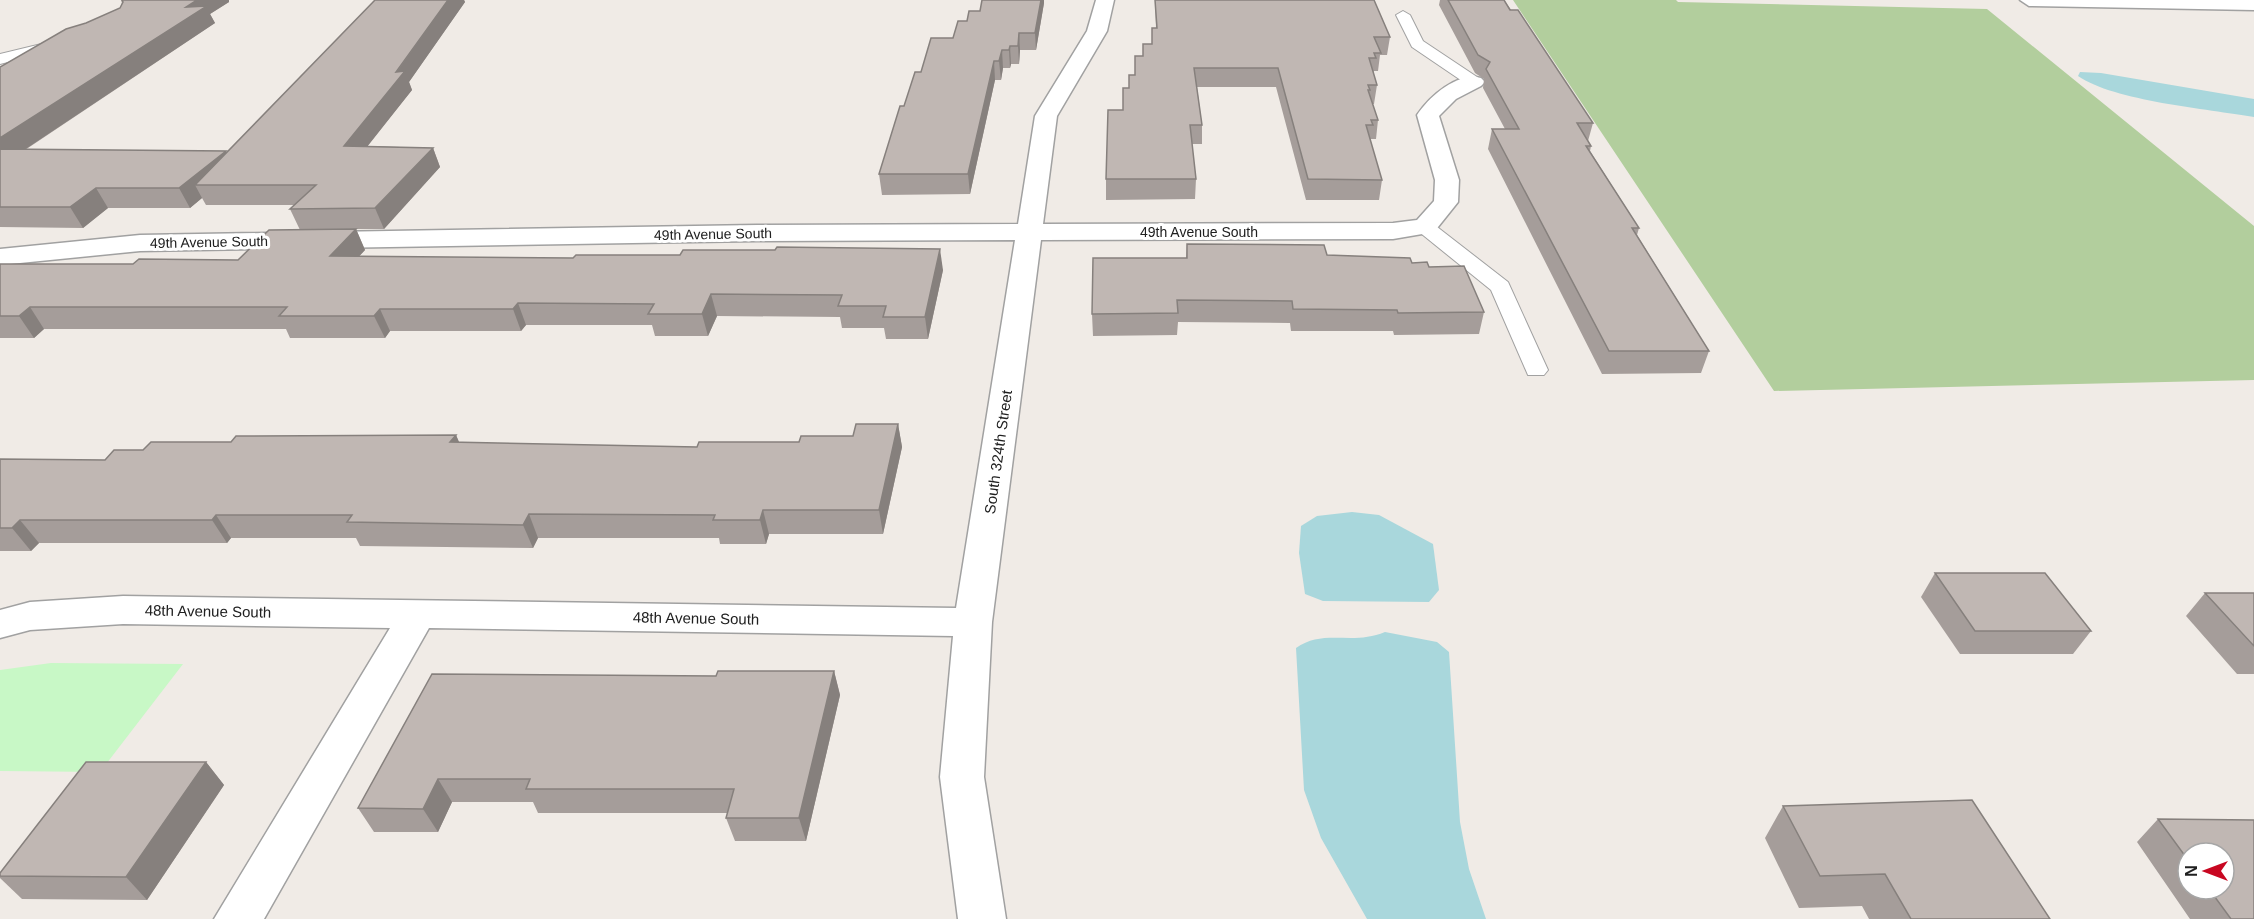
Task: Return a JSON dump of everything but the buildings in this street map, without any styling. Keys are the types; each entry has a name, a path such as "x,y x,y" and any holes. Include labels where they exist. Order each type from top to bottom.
{"street":[{"name":"South 324th Street","path":"982,919 962,777 974,622 1046,116 1097,31 1105,0"},
{"path":"2029,0 2254,4"},
{"path":"1425,226 1446,202 1447,180 1428,115 1448,94 1474,82"},
{"name":"49th Avenue South","path":"0,257 152,243 757,233 1393,231 1425,226"},
{"name":"48th Avenue South","path":"0,624 30,616 123,610 974,622"},
{"path":"238,919 418,614"}],"lane":[{"path":"1403,15 1417,44 1474,82"},
{"path":"0,58 74,42"},
{"path":"1425,226 1500,287 1536,370"}],"green space":[{"path":"1513,0 1676,0 1678,2 1987,9 2254,226 2254,380 1774,391"},
{"path":"51,663 183,664 100,772 0,771 0,670"}],"water":[{"path":"2080,72 2101,73 2254,99 2254,117 2137,98 2094,85 2078,76"},
{"path":"1352,512 1379,515 1433,544 1439,590 1429,602 1323,601 1305,594 1299,553 1301,526 1317,516"},
{"path":"1385,632 1437,642 1449,652 1460,822 1469,869 1486,919 1367,919 1321,838 1304,790 1296,648 1317,639 1361,638"}]}
